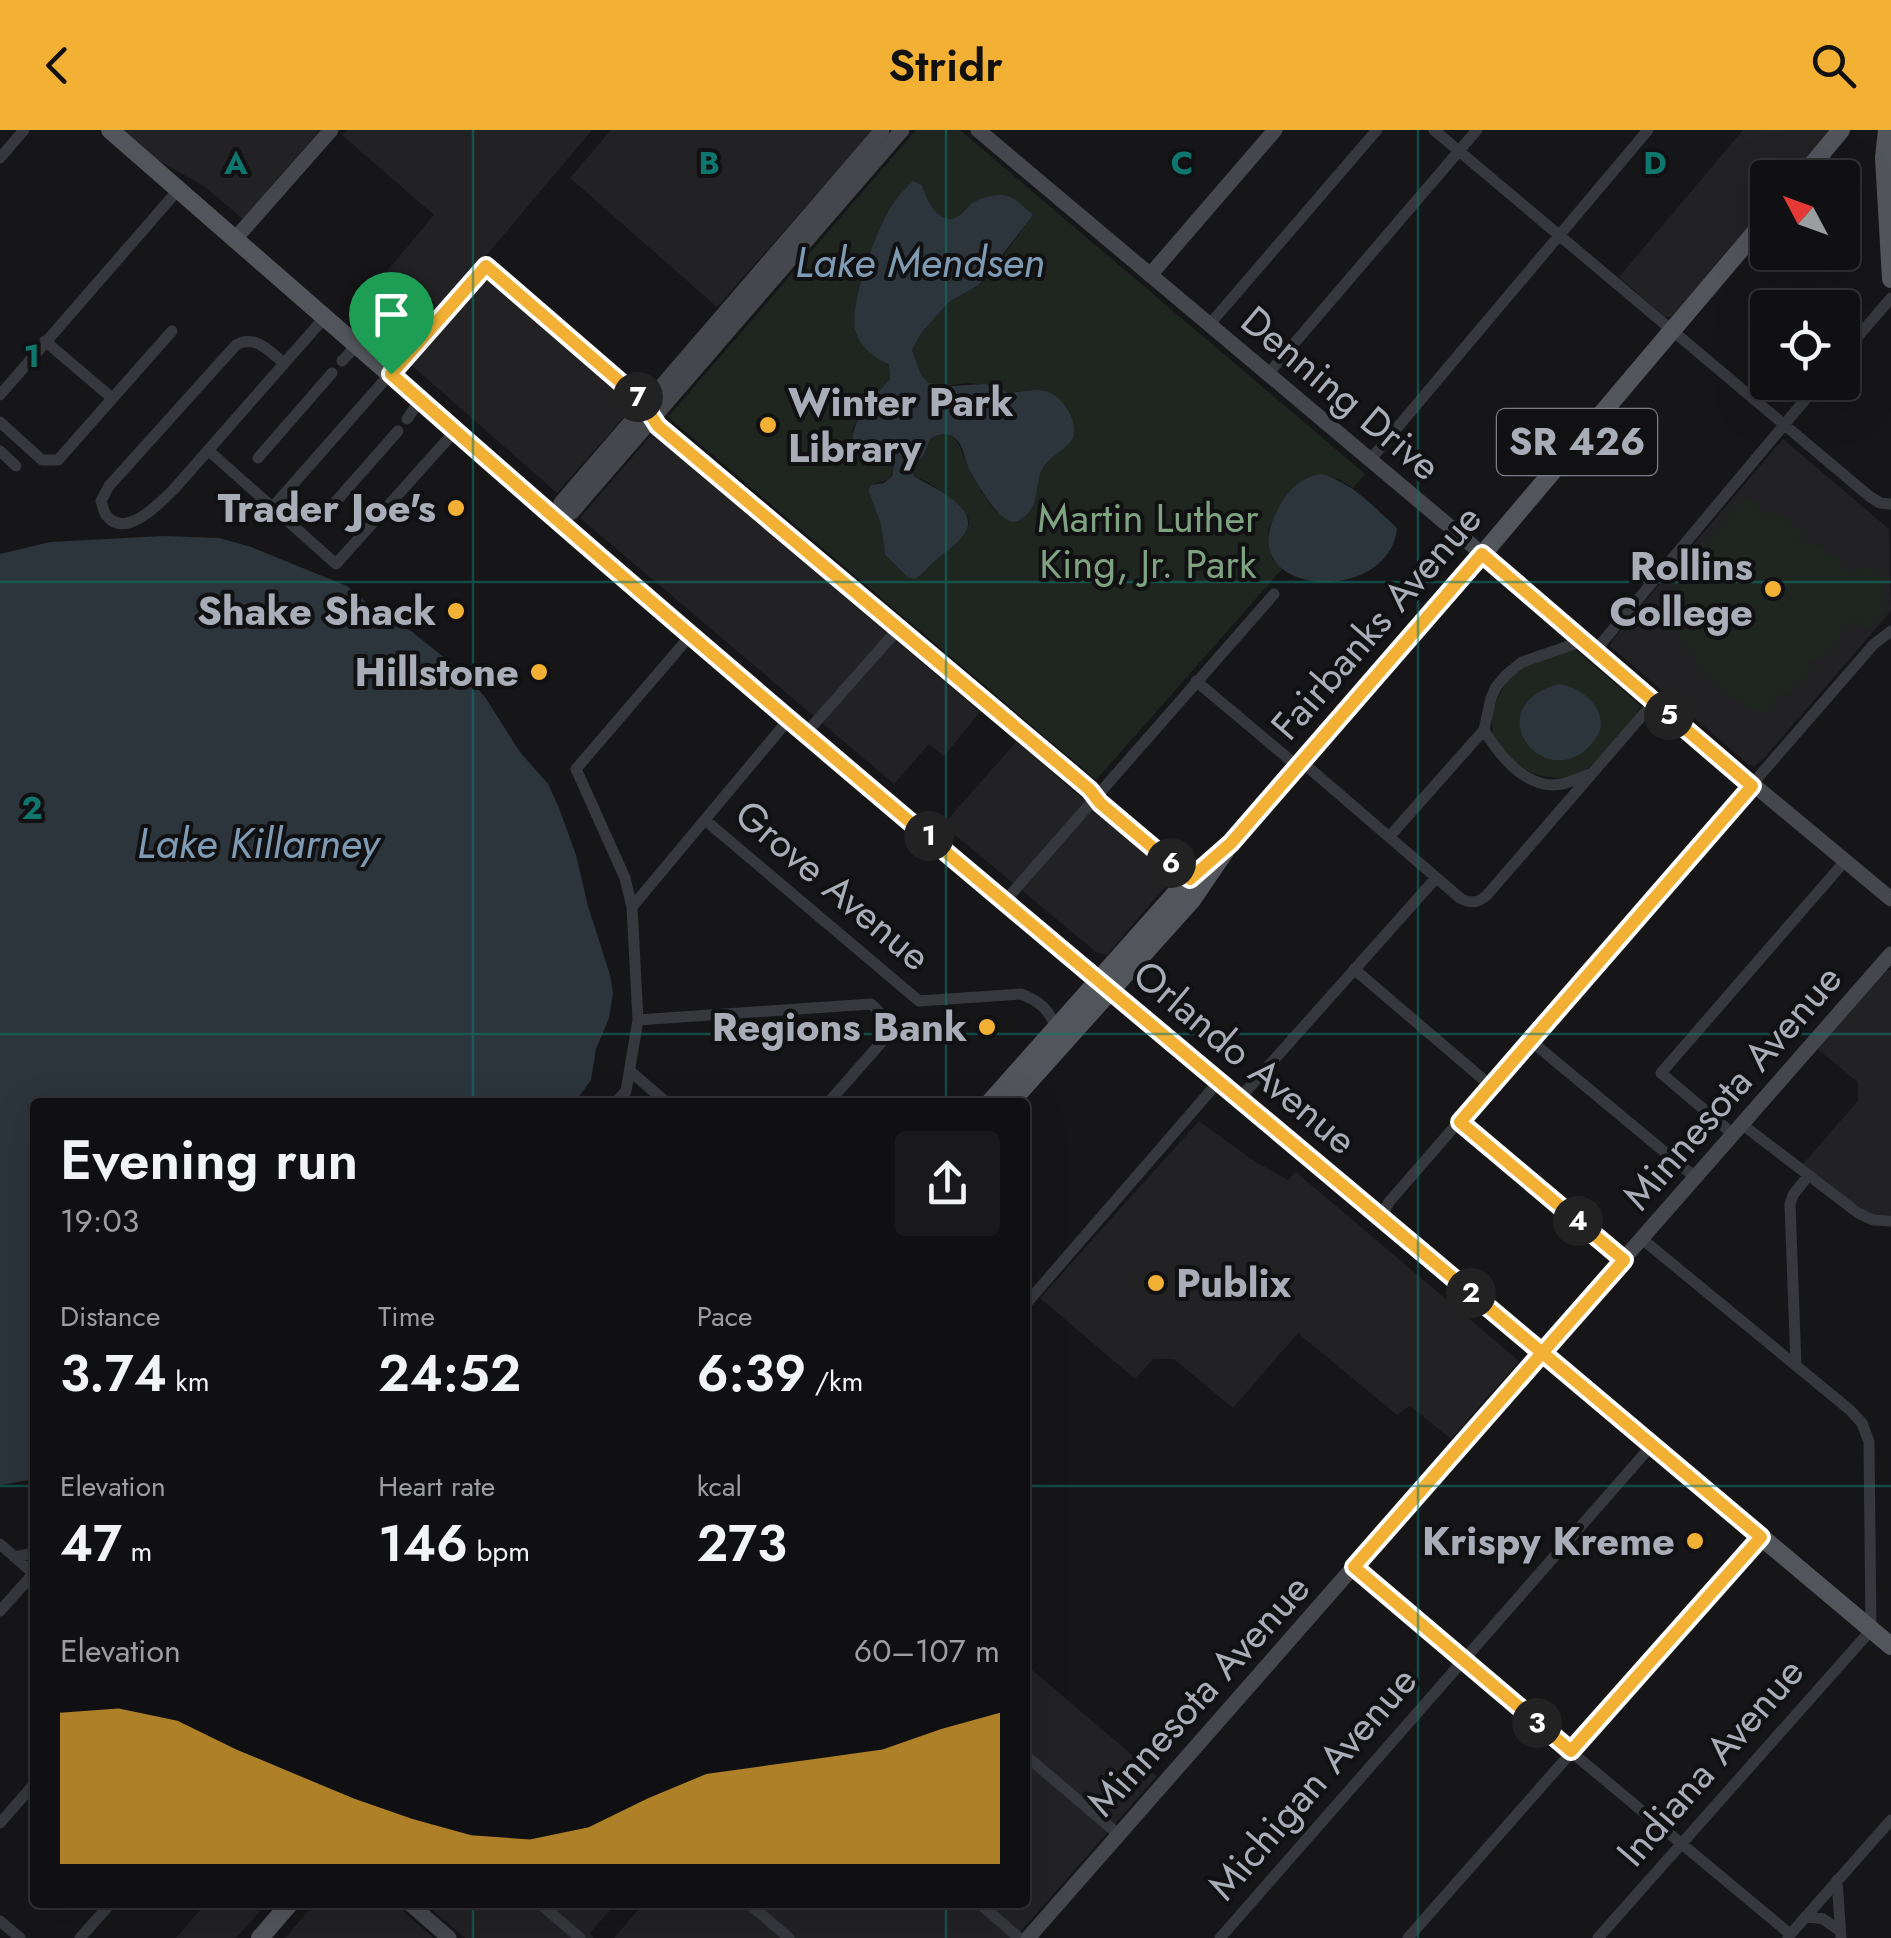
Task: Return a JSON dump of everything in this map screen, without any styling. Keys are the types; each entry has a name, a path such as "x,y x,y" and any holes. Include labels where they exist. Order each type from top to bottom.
{"main road":[{"name":"Orlando Avenue","path":"110,130 690,636 1891,1646"},
{"path":"1816,160 1841,130"},
{"path":"1883,137 1891,279"},
{"name":"Fairbanks Avenue","path":"994,1098 1056,1028 1192,900 1231,843 1750,239"},
{"name":"Fairbanks Avenue","path":"1014,1098 1174,895 1231,843"},
{"path":"260,1938 286,1908"}],"street":[{"path":"0,158 24,130"},
{"path":"809,226 882,130"},
{"path":"556,520 561,503 649,412 809,226 902,130"},
{"name":"Denning Drive","path":"978,130 1752,786 1891,899"},
{"path":"1150,274 1275,130"},
{"path":"1209,325 1377,130"},
{"path":"1434,130 1869,496 1891,504"},
{"path":"1268,374 1477,130"},
{"path":"1370,460 1648,130"},
{"path":"236,239 328,131"},
{"path":"0,395 178,190"},
{"path":"272,508 486,266 649,412 658,426 1190,879"},
{"path":"1860,334 1891,298"},
{"path":"284,363 254,340 236,344 109,486 101,500 107,516 117,523 131,523 150,512 175,488 325,317"},
{"path":"0,422 42,460 56,461 172,331"},
{"path":"45,341 112,398"},
{"path":"342,362 357,344"},
{"path":"258,458 332,373"},
{"path":"407,419 420,400"},
{"path":"1389,837 1484,730 1491,698 1506,675 1522,662 1589,646 1805,400"},
{"path":"323,516 398,431"},
{"path":"208,450 244,474 272,508 310,532 336,564 455,431"},
{"path":"0,451 16,466"},
{"path":"1005,900 1274,594"},
{"path":"806,734 899,628"},
{"path":"1382,1218 1389,1202 1874,644 1891,631"},
{"path":"620,1098 626,1091 638,1020 632,907 624,878 576,768 690,636"},
{"path":"1196,681 1290,760 1309,768 1460,898 1472,903 1487,895 1654,702"},
{"path":"632,907 789,718"},
{"path":"1484,730 1494,747 1530,779 1563,784 1591,774"},
{"path":"1550,785 1562,796 1564,805"},
{"name":"Grove Avenue","path":"705,820 919,1000 1021,994 1046,1008 1056,1028"},
{"path":"1845,861 1661,1073 1858,1213 1873,1220 1891,1221"},
{"path":"1240,1098 1436,878"},
{"name":"Minnesota Avenue","path":"1028,1938 1891,954"},
{"path":"1354,969 1491,1086"},
{"path":"638,1020 871,1004 885,1018 886,1038 833,1098"},
{"path":"1531,1040 1696,1178"},
{"path":"630,1071 661,1098"},
{"path":"1030,1298 1219,1081"},
{"path":"1460,1122 1624,1260"},
{"path":"1796,1366 1790,1204 1808,1176"},
{"path":"1642,1239 1862,1423 1869,1442 1871,1630"},
{"name":"Michigan Avenue","path":"1220,1938 1652,1446"},
{"path":"1408,1938 1761,1537"},
{"path":"0,1544 30,1571"},
{"path":"14,1557 30,1554"},
{"path":"1354,1567 1788,1936 1891,1820"},
{"path":"0,1611 30,1578"},
{"name":"Indiana Avenue","path":"1598,1938 1871,1630"},
{"path":"1030,1759 1118,1834"},
{"path":"0,1823 30,1789"},
{"path":"1837,1880 1840,1935"},
{"path":"80,1938 107,1908"},
{"path":"415,1908 449,1938"},
{"path":"545,1908 580,1938"},
{"path":"754,1908 789,1938"},
{"path":"985,1908 1019,1938"},
{"path":"1806,1916 1823,1919 1840,1935"},
{"path":"0,1921 20,1938"}],"shaded area":[{"path":"104,130 320,130 243,219 204,186"},
{"path":"347,130 592,130 475,269 636,403 557,493 352,313 434,215 342,135"},
{"path":"611,130 873,130 717,307 570,178"},
{"path":"1743,130 1829,130 1804,160 1750,160 1750,224 1671,317 1664,316 1619,277"},
{"path":"653,433 980,712 944,756 929,744 894,784 580,518"},
{"name":"Rollins College","path":"1783,439 1889,529 1891,611 1754,766 1610,646"},
{"path":"1017,741 1172,878 1107,955 1096,952 943,825"},
{"path":"1885,970 1891,970 1891,1215 1876,1217 1864,1213 1802,1165 1858,1101 1858,1082 1817,1049"},
{"path":"1199,1121 1288,1180 1296,1172 1519,1361 1451,1439 1410,1406 1397,1415 1298,1333 1233,1408 1174,1359 1153,1359 1135,1379 1040,1298"},
{"path":"1030,1668 1157,1776 1015,1938 614,1938 640,1908 1030,1908"},
{"path":"202,1908 263,1908 236,1938 176,1938"},
{"path":"311,1908 399,1908 434,1938 285,1938"},
{"path":"430,1908 612,1908 590,1933 594,1938 465,1938"}],"green space":[{"name":"Martin Luther King, Jr. Park","path":"916,130 960,130 1365,474 1353,488 1339,479 1291,489 1268,529 1272,559 1283,568 1096,780 668,417","holes":["913,181 922,185 930,204 945,218 958,216 973,203 998,195 1011,197 1033,215 980,285 949,302 922,332 912,350 921,375 929,383 997,386 1008,393 1047,391 1056,453 1041,472 1032,505 1017,522 998,513 990,504 953,437 940,435 930,439 923,457 913,464 913,476 949,497 968,516 969,524 965,534 930,566 907,577 885,556 881,524 868,490 887,480 894,465 852,430 890,379 889,366 862,343 855,321 865,268 886,216"]},
{"path":"1745,497 1770,518 1777,511 1803,533 1797,541 1817,544 1855,575 1865,564 1883,579 1885,611 1869,630 1855,619 1823,656 1807,661 1813,668 1790,694 1784,690 1762,715 1706,674 1672,621 1675,590 1684,573"},
{"path":"1576,650 1641,706 1614,744 1588,768 1568,777 1535,774 1514,763 1498,746 1492,725 1496,702 1508,681 1524,666"}],"water":[{"name":"Lake Mendsen","path":"913,181 922,185 930,204 945,218 960,215 978,200 998,195 1011,197 1033,215 979,285 949,302 922,332 912,350 921,375 929,383 984,384 1008,393 1046,391 1064,405 1074,427 1071,441 1043,468 1031,510 1012,522 984,494 958,441 944,434 930,439 923,457 913,464 913,476 943,492 962,508 968,526 959,540 915,579 907,577 885,555 881,524 868,490 892,476 894,465 890,458 865,452 853,444 860,417 890,379 889,365 870,352 856,333 859,287 886,216"},
{"path":"1321,474 1353,489 1397,528 1388,553 1369,571 1344,580 1318,582 1294,576 1276,562 1269,541 1276,513 1289,492 1305,479"},
{"name":"Lake Killarney","path":"163,536 219,538 251,547 347,586 383,617 411,631 460,670 485,697 520,752 548,784 576,855 613,993 591,1080 578,1098 30,1098 30,1480 0,1485 0,554 50,542"},
{"path":"1559,684 1585,695 1601,719 1596,738 1578,755 1559,760 1541,756 1520,729 1521,712 1533,696"}],"place":[{"name":"Winter Park Library","path":"768,425"},
{"name":"Trader Joe's","path":"456,508"},
{"name":"Rollins College","path":"1773,589"},
{"name":"Shake Shack","path":"456,611"},
{"name":"Hillstone","path":"539,672"},
{"name":"Regions Bank","path":"987,1027"},
{"name":"Publix","path":"1156,1283"},
{"name":"Krispy Kreme","path":"1695,1541"}],"route":[{"path":"391,374 486,266 641,400 658,426 1190,879 1231,843 1482,554 1752,786 1460,1122 1624,1260 1555,1338 1542,1353 1354,1567 1571,1751 1761,1537 1542,1353 1090,972 690,636 391,374"}]}
